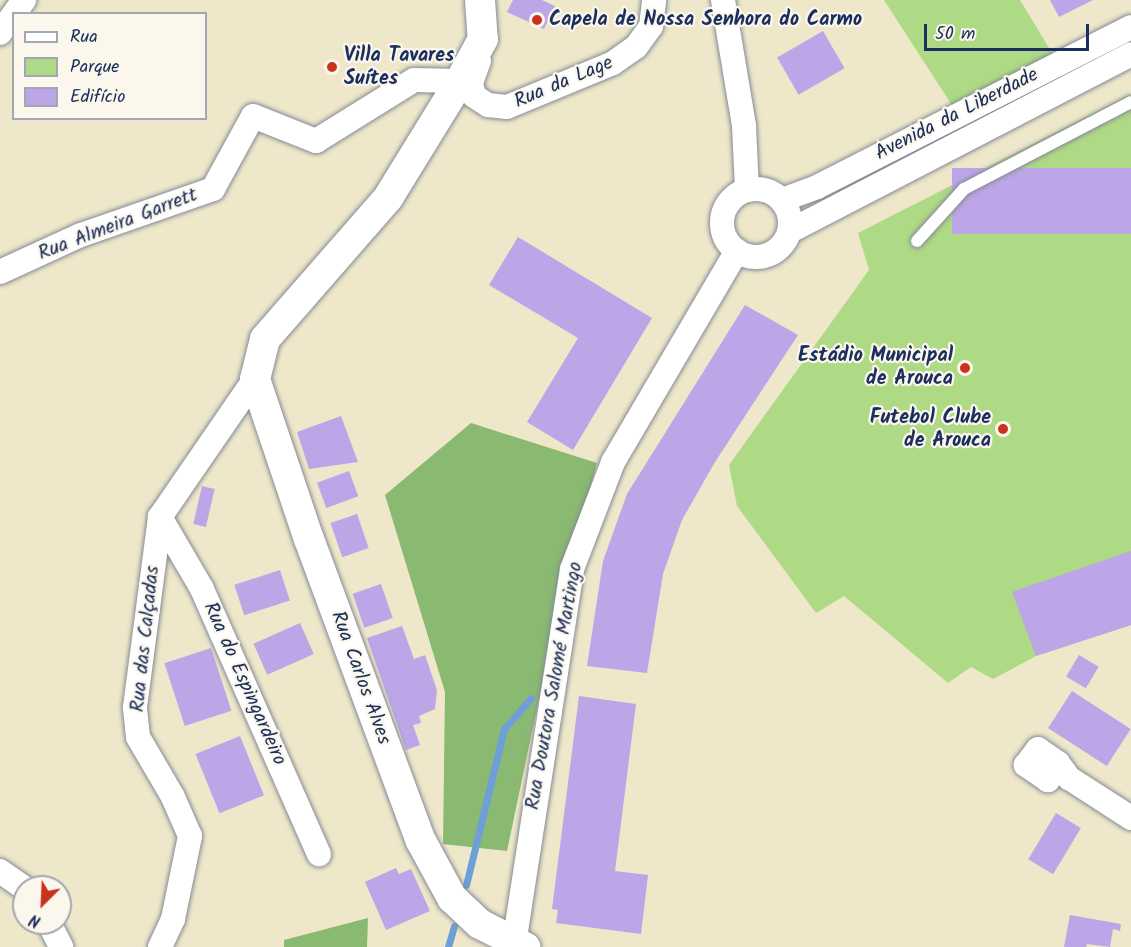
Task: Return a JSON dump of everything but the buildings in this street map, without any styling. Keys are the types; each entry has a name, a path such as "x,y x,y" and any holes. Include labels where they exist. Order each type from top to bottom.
{"street":[{"path":"255,379 265,339 388,198 459,81 483,39 480,0"},
{"name":"Rua da Lage","path":"482,31 489,35 471,83 474,96 488,105 507,107 614,63 636,47 651,26 654,0"},
{"path":"723,0 744,126 747,190"},
{"path":"0,33 12,16"},
{"name":"Avenida da Liberdade","path":"782,200 817,187 1131,27"},
{"name":"Avenida da Liberdade","path":"790,231 1130,58"},
{"name":"Rua Almeira Garrett","path":"0,272 81,235 213,189 254,116 316,141 414,80 459,81"},
{"path":"747,190 765,190 782,200 790,216 790,231 783,246 769,255 754,257 737,251 724,236 723,216 728,204 747,190"},
{"name":"Rua Doutora Salomé Martingo","path":"520,945 572,569 613,462 737,251"},
{"name":"Rua das Calçadas","path":"160,947 172,919 190,836 173,797 138,737 135,707 160,517 255,379"},
{"name":"Rua Carlos Alves","path":"255,379 309,539 421,841 452,898 480,924 520,945"},
{"name":"Rua do Espingardeiro","path":"160,517 202,589 319,854"},
{"path":"1058,763 1069,778 1131,819"}],"lane":[{"path":"916,241 964,189 1131,102"}],"green space":[{"path":"884,0 1020,0 1058,63 957,113"},
{"name":"Estádio Municipal de Arouca","path":"1131,94 1131,625 1036,656 993,679 971,667 948,683 844,596 816,613 737,506 729,465 869,270 858,233"},
{"path":"471,423 597,463 553,632 507,851 443,844 445,692 385,495"},
{"path":"368,918 367,947 284,947 284,940"}],"waterway":[{"path":"466,885 504,729 531,698"},
{"path":"448,947 454,926"}],"place":[{"name":"Capela de Nossa Senhora do Carmo","path":"537,20"},
{"name":"Villa Tavares Suítes","path":"332,67"},
{"name":"Estádio Municipal de Arouca","path":"965,368"},
{"name":"Futebol Clube de Arouca","path":"1003,429"}]}
